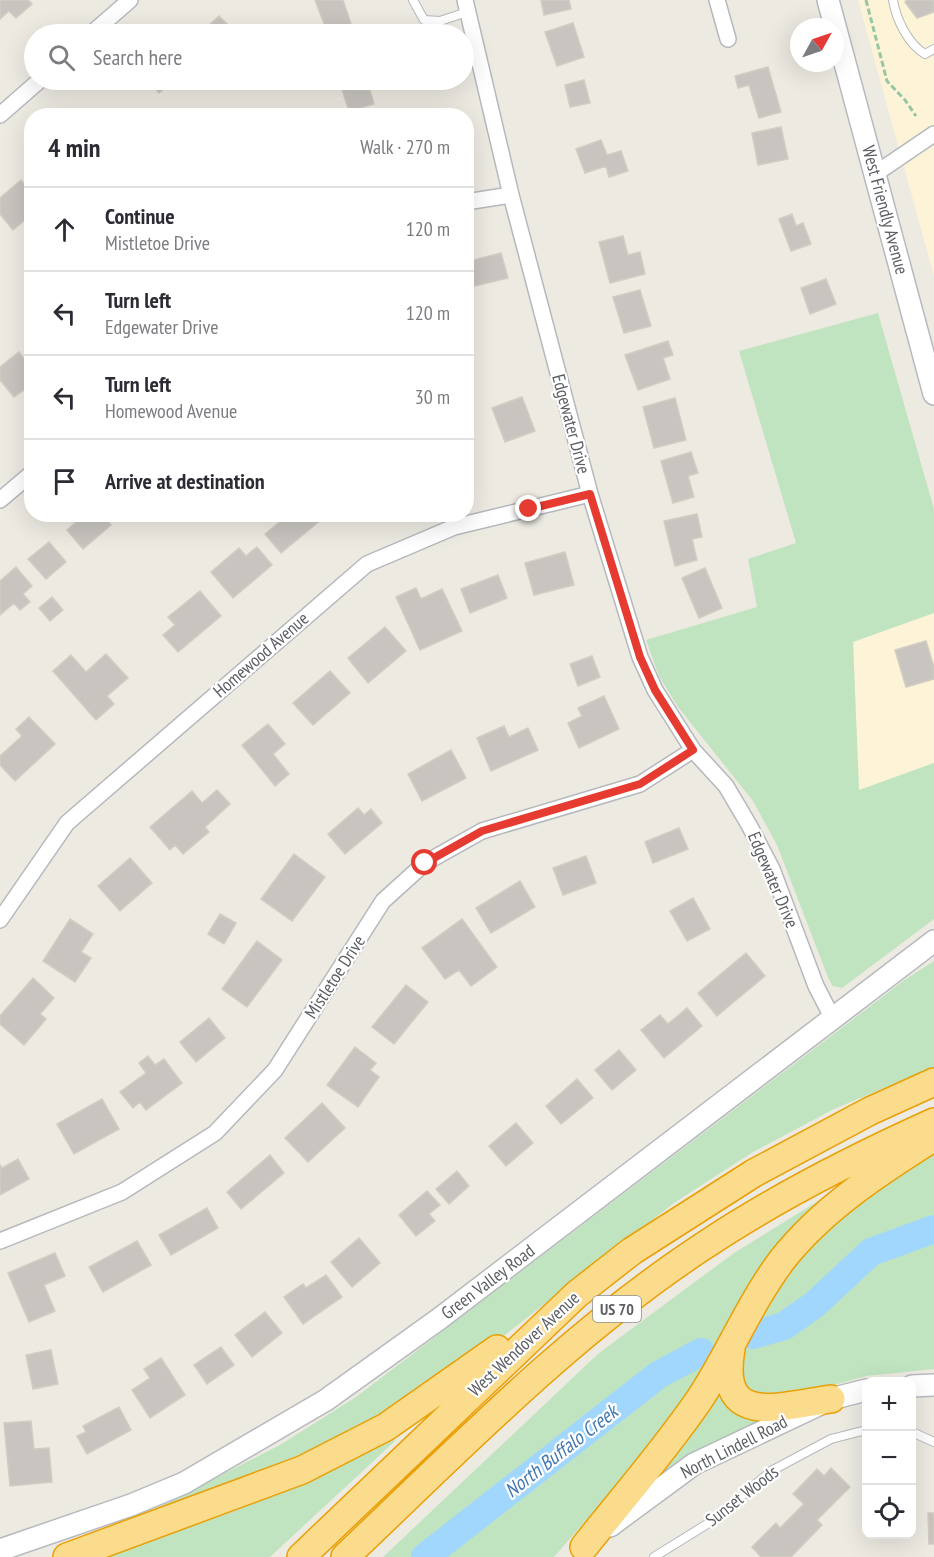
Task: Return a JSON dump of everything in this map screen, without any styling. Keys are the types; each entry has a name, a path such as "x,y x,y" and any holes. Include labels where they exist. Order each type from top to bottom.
{"highway":[{"name":"West Wendover Avenue","path":"301,1557 577,1294 632,1251 711,1199 860,1117 934,1082"},
{"name":"West Wendover Avenue","path":"345,1557 508,1402 573,1345 654,1280 760,1210 826,1174 934,1122"},
{"path":"584,1547 698,1402 731,1349 755,1301 783,1259 818,1221 851,1193 934,1137"},
{"path":"67,1557 238,1495 323,1459 386,1427 577,1294"},
{"path":"731,1349 728,1379 738,1398 748,1406 759,1409 775,1408 831,1399"}],"main road":[{"name":"West Friendly Avenue","path":"828,0 934,394"},
{"name":"Green Valley Road","path":"0,1550 131,1505 184,1483 326,1400 439,1319 934,941"},
{"name":"North Lindell Road","path":"584,1547 694,1464 831,1399 862,1391"}],"street":[{"path":"102,24 130,0"},
{"path":"717,0 728,39"},
{"name":"Edgewater Drive","path":"466,6 470,24"},
{"name":"Edgewater Drive","path":"474,40 511,195 590,494 640,657 655,690 693,750 726,786 749,825 772,869 816,986 832,1017"},
{"path":"0,115 29,90"},
{"path":"875,174 934,134"},
{"path":"474,201 511,195"},
{"path":"0,500 24,480"},
{"name":"Homewood Avenue","path":"474,522 590,494"},
{"name":"Homewood Avenue","path":"0,920 67,823 367,564 453,527 474,522"},
{"name":"Mistletoe Drive","path":"0,1241 122,1192 215,1133 274,1070 383,901 425,863 482,831 640,784 693,750"}],"lane":[{"path":"413,0 424,20 440,21 466,6"},
{"path":"892,0 895,12 918,50 925,54 934,49"},
{"name":"Sunset Woods","path":"654,1557 712,1521 782,1465 831,1440 863,1431"},
{"path":"916,1434 934,1442"}],"path":[{"path":"866,0 887,81 916,116"}],"shaded area":[{"path":"858,0 934,0 934,276"},
{"path":"934,613 934,763 859,791 853,642"}],"green space":[{"path":"878,313 934,509 934,613 853,642 859,790 934,763 934,919 842,988 833,986 829,980 777,845 753,801 678,707 659,676 646,640 757,607 748,559 796,543 739,351"},
{"path":"934,961 934,1067 834,1109 753,1152 674,1203 483,1352 331,1448 148,1518 147,1513 280,1445 356,1397 906,979"},
{"path":"934,1150 934,1369 866,1376 823,1388 754,1397 740,1381 740,1355 764,1308 801,1258 844,1213"},
{"path":"855,1178 670,1418 554,1557 383,1557 599,1353 734,1253"},
{"path":"720,1386 735,1408 756,1421 755,1425 658,1478 655,1475"},
{"path":"391,1436 395,1441 270,1557 101,1557 235,1511 329,1472"}],"building":[{"path":"0,0 28,0 32,4 16,18 9,11 0,19"},
{"path":"315,0 343,0 351,24 324,24"},
{"path":"541,0 569,0 571,9 544,15"},
{"path":"907,0 934,0 934,12 917,18 905,2"},
{"path":"219,16 227,24 211,24"},
{"path":"573,23 584,57 557,66 545,32"},
{"path":"768,67 781,112 759,118 749,85 738,88 735,76"},
{"path":"584,80 590,103 570,107 565,85"},
{"path":"342,90 370,90 374,104 348,108"},
{"path":"781,127 788,159 758,165 752,133"},
{"path":"601,140 607,155 621,151 628,171 609,177 606,166 585,173 576,149"},
{"path":"21,180 24,184 24,221 13,230 0,214 0,198"},
{"path":"792,214 796,226 803,223 811,244 791,251 779,219"},
{"path":"623,236 628,255 640,252 645,274 610,283 599,242"},
{"path":"501,253 508,278 474,286 474,260"},
{"path":"826,279 836,304 810,314 801,288"},
{"path":"640,290 651,326 624,333 613,297"},
{"path":"668,341 673,355 663,358 670,379 638,390 625,355"},
{"path":"19,352 24,358 24,390 14,397 0,380 0,367"},
{"path":"522,397 535,431 505,442 492,408"},
{"path":"675,398 686,440 654,448 643,407"},
{"path":"691,452 698,473 688,476 694,497 673,503 661,461"},
{"path":"697,514 702,537 692,539 697,560 675,566 664,521"},
{"path":"76,522 109,522 111,525 83,549 67,530"},
{"path":"279,522 318,522 281,553 265,534"},
{"path":"49,542 66,562 46,579 28,559"},
{"path":"257,547 272,565 233,598 211,572 239,548 246,556"},
{"path":"565,552 574,585 534,595 525,563"},
{"path":"16,567 32,586 23,594 30,602 20,610 14,603 0,615 0,581"},
{"path":"705,568 722,608 699,618 682,578"},
{"path":"498,575 507,598 470,613 461,589"},
{"path":"416,588 421,599 442,589 462,631 420,650 396,597"},
{"path":"200,591 221,616 178,652 163,635 175,625 168,617"},
{"path":"52,597 63,610 50,621 39,608"},
{"path":"385,627 406,651 368,683 348,658"},
{"path":"926,641 934,667 934,679 906,687 895,650"},
{"path":"106,654 128,678 107,696 114,704 96,720 53,671 71,655 86,672"},
{"path":"592,656 600,677 578,686 570,664"},
{"path":"330,671 350,693 313,725 293,703"},
{"path":"604,696 619,729 579,748 568,723 582,716 578,708"},
{"path":"29,717 55,744 15,781 0,765 0,756 22,736 16,729"},
{"path":"268,724 285,744 273,754 289,774 275,786 242,745"},
{"path":"504,726 509,737 528,728 538,750 491,771 477,738"},
{"path":"451,750 466,778 422,801 408,774"},
{"path":"217,790 230,804 205,827 209,832 183,854 175,845 170,850 150,827 192,791 202,803"},
{"path":"358,808 364,815 371,809 382,823 345,854 328,834"},
{"path":"679,828 688,849 653,863 645,842"},
{"path":"294,854 325,877 292,921 261,899"},
{"path":"586,856 596,883 563,895 553,868"},
{"path":"130,858 152,883 120,911 98,886"},
{"path":"520,881 535,907 491,933 476,908"},
{"path":"693,898 710,929 687,941 670,911"},
{"path":"220,914 236,923 224,944 208,934"},
{"path":"70,919 93,934 81,952 91,958 75,982 43,961"},
{"path":"462,919 497,967 471,986 459,970 445,979 422,948"},
{"path":"257,941 282,960 247,1007 222,989"},
{"path":"746,953 765,976 717,1016 698,993"},
{"path":"33,978 54,998 40,1014 46,1019 24,1045 0,1024 0,1016"},
{"path":"406,985 428,1002 394,1044 372,1027"},
{"path":"687,1008 702,1026 664,1058 641,1030 660,1015 668,1024"},
{"path":"209,1018 225,1038 196,1062 180,1042"},
{"path":"355,1047 376,1063 370,1070 379,1077 358,1107 327,1085"},
{"path":"619,1050 636,1070 612,1090 595,1070"},
{"path":"148,1056 155,1065 164,1059 182,1083 146,1110 140,1102 133,1108 120,1092 146,1073 139,1063"},
{"path":"577,1079 593,1098 561,1124 546,1106"},
{"path":"102,1099 119,1129 74,1154 57,1124"},
{"path":"322,1103 345,1128 308,1162 285,1138"},
{"path":"516,1123 533,1143 506,1166 489,1146"},
{"path":"270,1155 284,1173 241,1209 227,1192"},
{"path":"18,1159 29,1179 0,1195 0,1165 2,1168"},
{"path":"457,1171 469,1186 449,1204 436,1189"},
{"path":"427,1191 440,1205 429,1214 435,1221 416,1236 399,1215"},
{"path":"207,1208 218,1228 171,1255 159,1235"},
{"path":"359,1238 380,1263 352,1287 331,1262"},
{"path":"137,1241 151,1265 103,1292 89,1267"},
{"path":"55,1253 65,1276 44,1285 55,1311 29,1322 8,1273"},
{"path":"326,1275 342,1297 303,1324 284,1297 303,1284 306,1288"},
{"path":"265,1312 282,1333 252,1357 235,1335"},
{"path":"221,1347 234,1365 207,1384 194,1365"},
{"path":"51,1350 58,1384 33,1389 26,1355"},
{"path":"161,1358 185,1395 150,1418 132,1390 150,1378 144,1369"},
{"path":"119,1407 131,1430 87,1454 77,1436 86,1432 83,1426"},
{"path":"31,1421 34,1449 49,1448 52,1482 10,1486 4,1423"},
{"path":"831,1468 850,1487 817,1520 822,1525 791,1557 761,1557 752,1547 776,1523 780,1528 804,1504 793,1494 817,1469 824,1476"},
{"path":"928,1513 934,1513 934,1544 929,1544"}],"waterway":[{"name":"North Buffalo Creek","path":"753,1335 784,1326 814,1305 871,1252 934,1229"},
{"name":"North Buffalo Creek","path":"425,1557 658,1375 701,1352"}],"route":[{"path":"425,863 482,831 640,784 672,766 693,750 655,690 640,657 590,494 529,509"}]}
